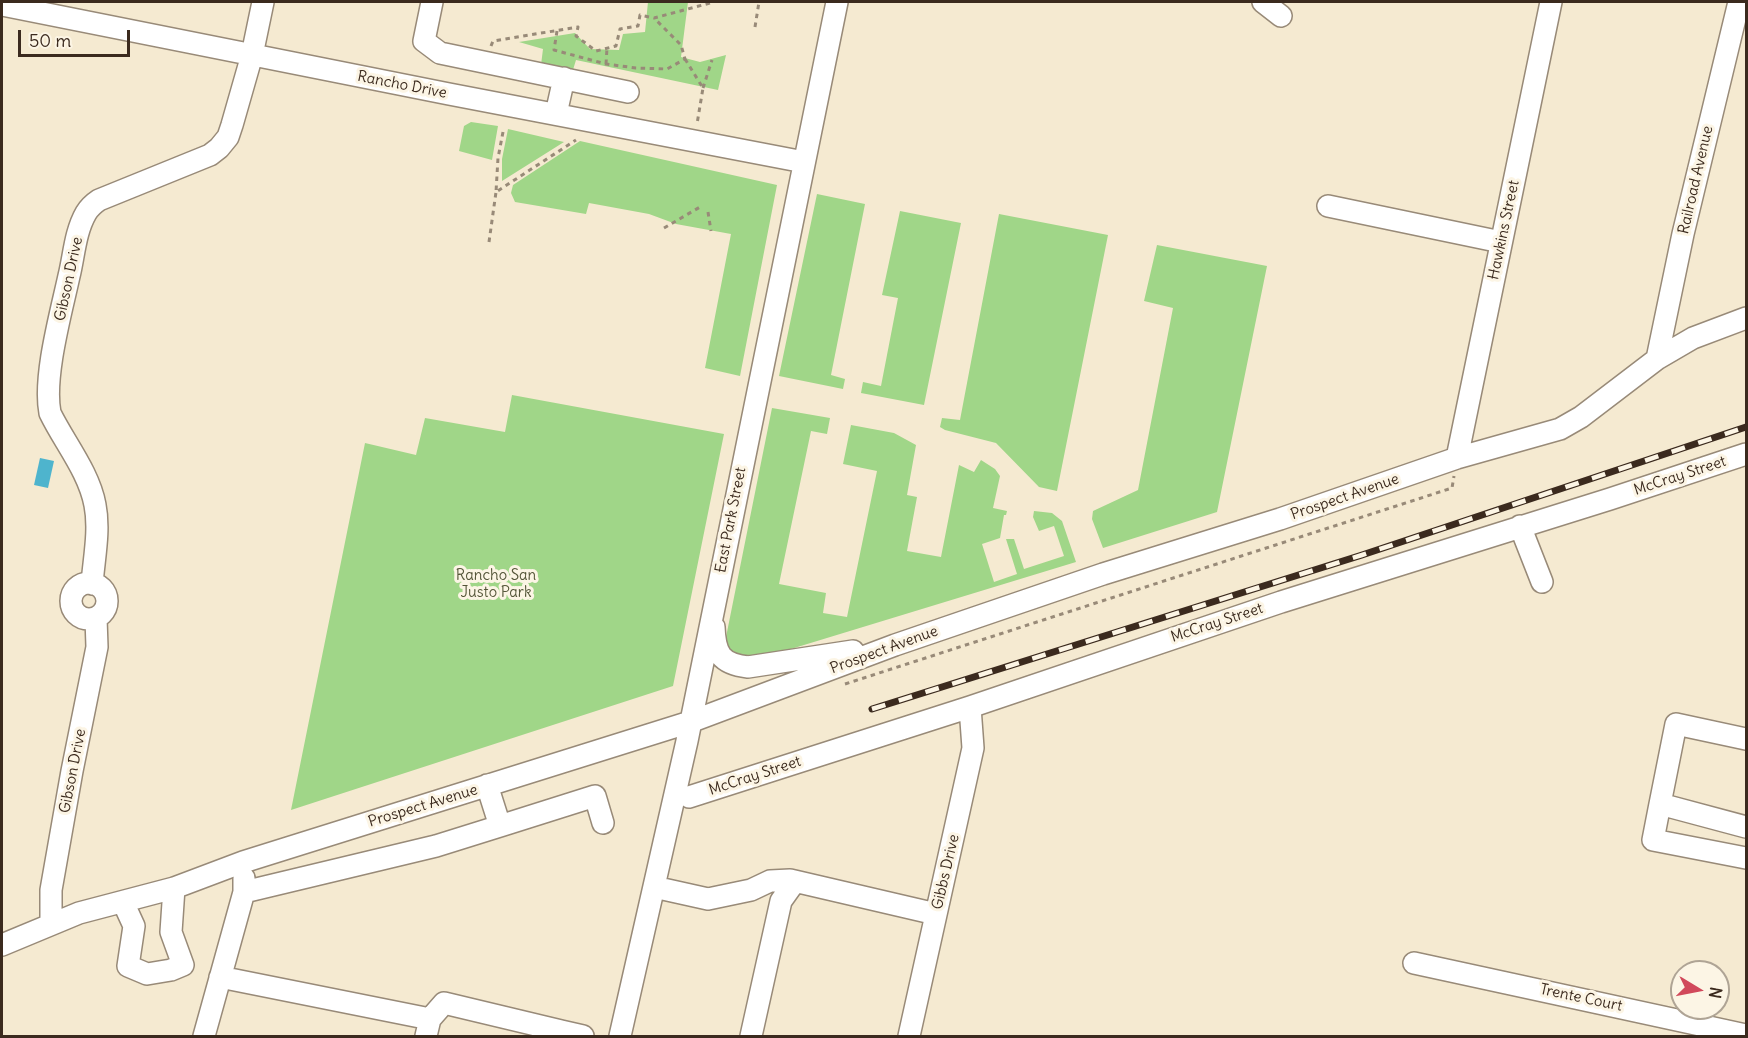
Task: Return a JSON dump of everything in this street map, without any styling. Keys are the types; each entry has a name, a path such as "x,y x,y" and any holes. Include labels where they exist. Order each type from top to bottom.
{"street":[{"name":"Gibson Drive","path":"92,584 95,503 89,485 50,413 48,402 48,387 79,229 86,213 99,200 210,155 219,148 228,136 232,125 252,55 263,2"},
{"path":"432,2 424,41 440,53 628,92"},
{"name":"East Park Street","path":"620,1036 690,722 837,2"},
{"path":"1263,2 1281,16"},
{"name":"Hawkins Street","path":"1457,458 1551,2"},
{"name":"Railroad Avenue","path":"1657,359 1683,234 1739,2"},
{"name":"Rancho Drive","path":"2,5 804,162"},
{"path":"555,114 564,78"},
{"path":"1328,206 1501,242"},
{"name":"Prospect Avenue","path":"2,945 79,913 174,888 243,862 690,722 895,645 1103,574 1280,519 1457,458 1560,429 1581,417 1657,359 1694,338 1746,318"},
{"name":"McCray Street","path":"689,797 970,707 1270,605 1746,454"},
{"path":"1520,526 1542,582"},
{"path":"92,584 100,587 105,593 105,608 96,618 87,619 79,616 73,610 71,603 75,589 81,585 92,584"},
{"path":"714,607 714,638 717,650 727,662 734,665 748,667 895,645"},
{"name":"Gibson Drive","path":"51,924 51,890 96,647 96,618"},
{"name":"Gibbs Drive","path":"909,1036 973,748 970,707"},
{"path":"1746,739 1676,724 1653,840 1746,858"},
{"path":"487,786 500,826"},
{"path":"244,892 436,846 595,796 603,823"},
{"path":"1660,804 1746,827"},
{"path":"204,1036 244,892 243,862"},
{"path":"654,887 708,899 751,890 770,881 793,881 936,914"},
{"path":"751,1036 781,901 793,881"},
{"path":"123,902 134,926 128,966 147,974 171,970 183,965 171,932 174,888"},
{"name":"Trente Court","path":"1414,963 1746,1035"},
{"path":"220,978 428,1028 444,1003 561,1034 583,1036"}],"path":[{"path":"491,48 493,41 578,27 576,36 596,51 616,46 620,29 638,26 640,15 654,18 714,2"},
{"path":"755,27 759,2"},
{"path":"654,18 681,45 685,59 703,87"},
{"path":"558,30 554,51 606,64 667,69 685,59"},
{"path":"606,64 607,48"},
{"path":"694,141 703,87 712,60"},
{"path":"489,242 503,132"},
{"path":"496,192 576,140"},
{"path":"664,228 700,207"},
{"path":"708,212 711,231"},
{"path":"842,685 1452,488 1457,458"}],"green space":[{"path":"648,2 688,2 681,57 700,62 726,55 718,90 576,60 572,73 541,65 543,49 519,42 575,33 590,49 619,50 623,34 645,32"},
{"path":"471,122 498,126 492,160 459,151 464,126"},
{"path":"508,129 564,142 502,181 502,159"},
{"path":"580,141 777,185 740,376 705,368 731,234 676,224 649,214 589,203 586,214 515,202 511,193 513,185"},
{"path":"817,194 865,204 831,375 845,379 843,389 779,376"},
{"path":"900,211 961,223 924,405 861,393 863,382 881,386 898,298 882,295"},
{"path":"999,214 1108,235 1057,491 1039,487 996,443 940,427 942,418 960,420"},
{"path":"1157,245 1267,266 1217,512 1103,548 1092,519 1093,511 1138,490 1173,308 1144,301"},
{"name":"Rancho San Justo Park","path":"512,395 724,434 673,686 291,810 365,443 416,455 425,418 505,432"},
{"path":"772,408 830,418 827,434 811,431 779,584 826,593 823,613 847,617 877,471 843,464 851,425 894,433 916,445 907,495 917,497 907,551 941,557 959,465 974,472 981,460 995,469 1000,476 993,508 1007,511 1004,515 1000,538 982,544 994,582 1017,574 1006,539 1014,539 1024,569 1064,556 1054,526 1039,531 1033,517 1034,511 1052,513 1062,521 1076,562 745,663 724,647"}],"water":[{"path":"40,458 54,461 48,488 34,485"}],"railway":[{"path":"872,709 1362,555 1746,427"}]}
